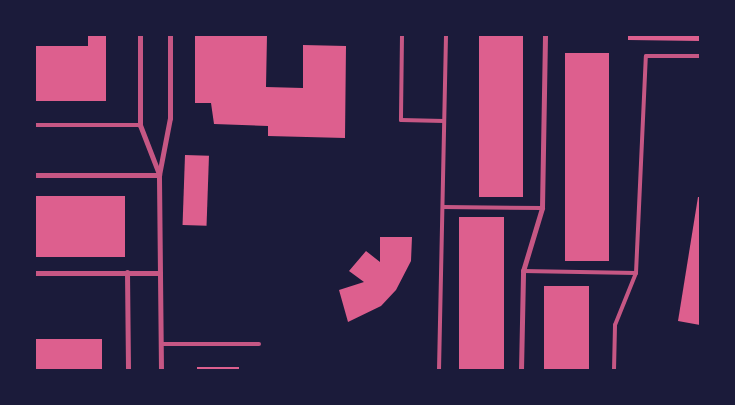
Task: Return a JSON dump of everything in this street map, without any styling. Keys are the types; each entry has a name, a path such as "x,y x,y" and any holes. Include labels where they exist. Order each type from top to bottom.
{"street":[{"path":"140,35 140,125 159,174"},
{"path":"161,370 159,174 170,118 170,35"},
{"path":"521,370 523,271 542,208 545,35"},
{"path":"35,174 159,174"},
{"path":"127,272 128,370"},
{"path":"35,273 160,273"}],"lane":[{"path":"402,35 400,120 444,121"},
{"path":"439,370 446,35"},
{"path":"614,370 615,325 636,273 646,56 700,56"},
{"path":"35,125 140,125"},
{"path":"442,206 542,208"},
{"path":"523,271 636,273"},
{"path":"161,344 259,344"}],"building":[{"path":"88,35 106,35 106,101 35,101 35,46 88,46"},
{"path":"195,35 267,35 266,87 303,88 303,45 346,46 345,138 268,136 268,126 214,124 211,103 195,103"},
{"path":"479,35 523,35 523,197 479,197"},
{"path":"628,35 700,35 700,41 628,40"},
{"path":"565,53 609,53 609,261 565,261"},
{"path":"185,155 209,156 207,226 183,225"},
{"path":"35,196 125,196 125,257 35,257"},
{"path":"698,197 700,197 700,325 678,321"},
{"path":"459,217 504,217 504,370 459,370"},
{"path":"380,237 412,237 411,261 396,290 381,306 348,322 339,290 364,282 349,271 366,251 380,262"},
{"path":"544,286 589,286 589,370 544,370"},
{"path":"35,339 102,339 102,370 35,370"},
{"path":"197,367 239,367 239,370 197,370"}]}
